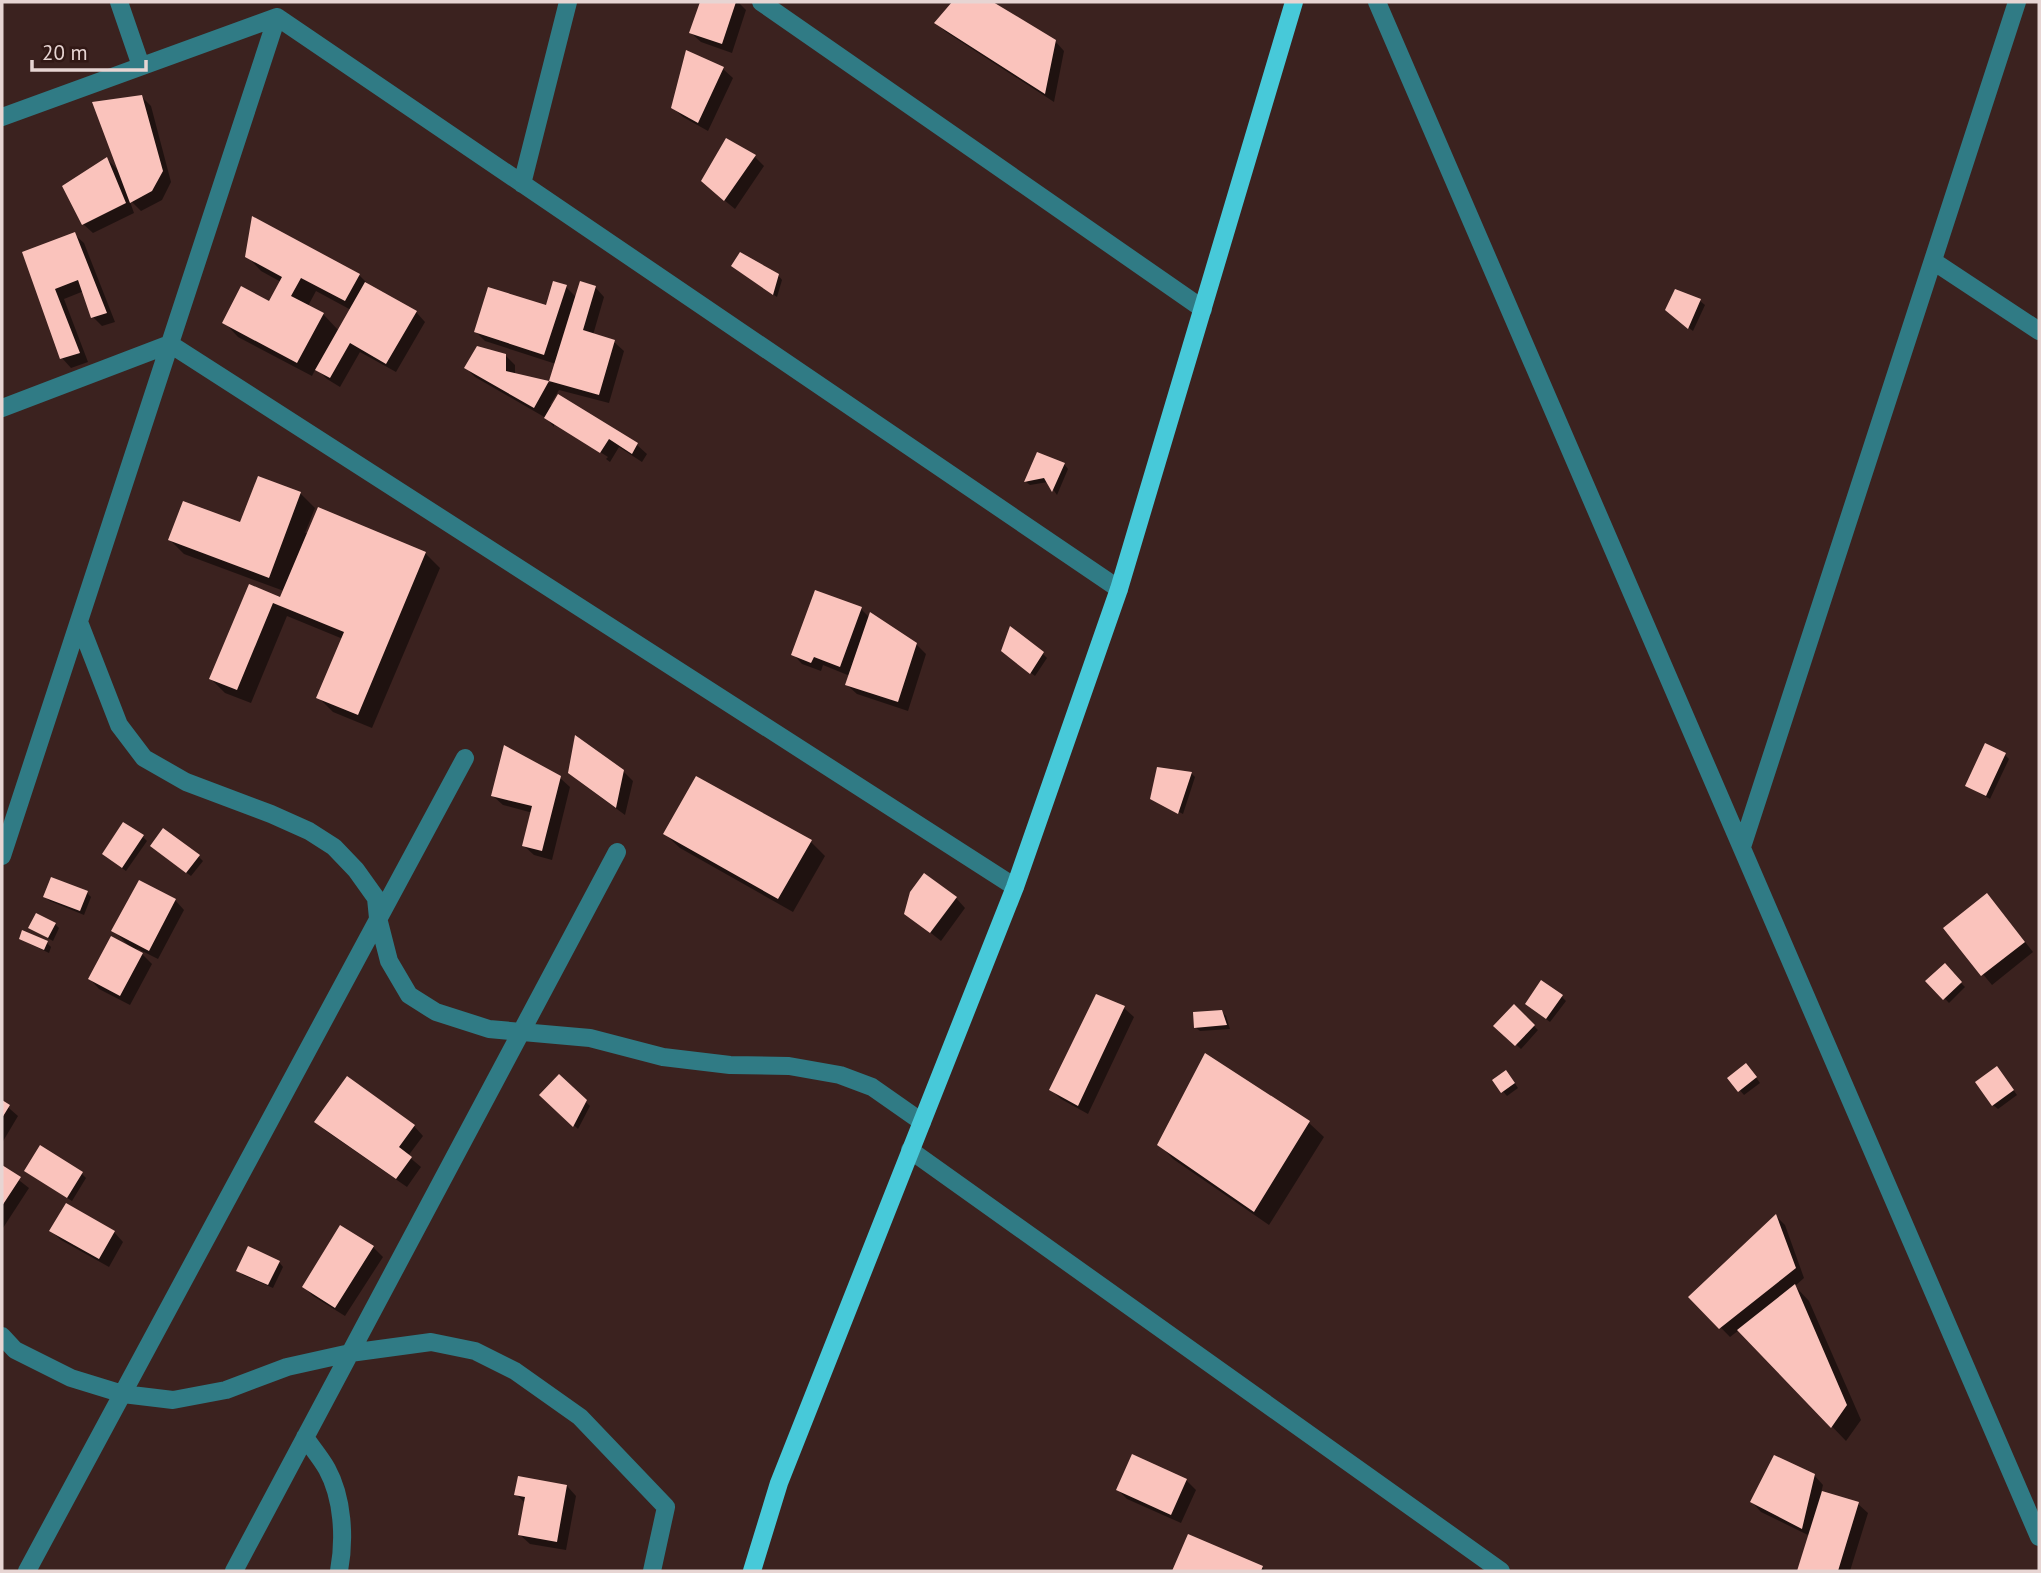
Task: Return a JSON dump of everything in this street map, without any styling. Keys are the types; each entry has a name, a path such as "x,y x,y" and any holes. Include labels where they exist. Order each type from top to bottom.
{"main road":[{"path":"752,1571 779,1483 1015,887 1119,589 1294,2"}],"street":[{"path":"119,2 141,66"},
{"path":"522,184 568,2"},
{"path":"761,2 1203,309"},
{"path":"1377,2 2039,1537"},
{"path":"1742,847 2017,2"},
{"path":"2,117 277,17"},
{"path":"277,17 1119,589"},
{"path":"2,856 277,17"},
{"path":"1933,261 2039,331"},
{"path":"2,408 170,344"},
{"path":"170,344 1015,887"},
{"path":"79,622 119,725 144,758 186,782 271,814 309,831 334,847 356,870 376,898 389,961 410,995 436,1012 489,1029 590,1038 663,1056 730,1065 789,1066 840,1075 872,1087 922,1122"},
{"path":"27,1571 465,758"},
{"path":"234,1571 617,852"},
{"path":"910,1150 1501,1571"},
{"path":"2,1336 15,1350 71,1378 123,1394 173,1400 226,1390 287,1367 350,1353 431,1342 475,1351 515,1371 580,1417 666,1507 652,1571"},
{"path":"305,1437 328,1470 340,1507 342,1553 339,1571"}],"building":[{"path":"700,2 736,2 722,44 689,33"},
{"path":"952,2 993,2 1056,40 1045,94 934,23"},
{"path":"686,50 724,67 698,123 671,108"},
{"path":"142,95 163,171 152,191 130,203 92,102"},
{"path":"726,138 756,155 724,201 701,181"},
{"path":"107,157 126,203 82,225 62,186"},
{"path":"252,216 360,274 345,301 301,278 291,296 324,313 297,363 222,323 241,286 269,301 282,277 245,257"},
{"path":"75,232 107,313 91,318 78,280 55,289 80,353 60,359 22,252"},
{"path":"740,252 779,274 773,295 731,266"},
{"path":"553,281 567,285 544,355 474,332 488,287 546,305"},
{"path":"580,281 596,286 583,330 615,340 599,395 549,381"},
{"path":"365,282 417,311 386,364 350,343 330,378 315,370"},
{"path":"1675,289 1701,299 1688,329 1665,310"},
{"path":"477,346 506,354 506,371 549,381 534,408 464,368"},
{"path":"558,394 638,443 632,454 609,439 600,453 544,418"},
{"path":"1037,452 1065,463 1052,492 1044,478 1024,482"},
{"path":"258,476 301,492 269,578 168,540 183,501 240,522"},
{"path":"318,507 426,552 358,715 316,698 344,632 273,603 237,690 209,679 249,584 280,597"},
{"path":"815,590 862,607 840,667 814,657 811,663 791,655"},
{"path":"870,612 917,643 898,702 845,685"},
{"path":"1010,626 1044,652 1030,674 1001,651"},
{"path":"575,735 624,770 616,808 568,773"},
{"path":"1985,743 2006,753 1986,796 1965,786"},
{"path":"504,745 561,776 542,851 522,846 532,806 491,796"},
{"path":"1157,767 1192,772 1178,814 1150,799"},
{"path":"696,776 812,840 778,899 663,834"},
{"path":"123,822 144,835 122,868 102,854"},
{"path":"163,828 200,855 186,873 150,846"},
{"path":"924,873 957,897 930,933 904,914 910,892"},
{"path":"51,877 88,891 80,911 43,897"},
{"path":"139,880 176,899 149,951 111,931"},
{"path":"1987,893 2025,942 1981,976 1943,928"},
{"path":"36,913 56,923 48,938 28,928"},
{"path":"22,930 48,941 44,950 19,939"},
{"path":"111,936 143,953 120,996 88,979"},
{"path":"1945,963 1962,982 1943,1000 1925,981"},
{"path":"1541,980 1563,995 1546,1019 1525,1004"},
{"path":"1096,994 1125,1006 1078,1106 1049,1090"},
{"path":"1514,1004 1535,1025 1515,1046 1493,1026"},
{"path":"1222,1010 1227,1025 1194,1028 1193,1012"},
{"path":"1205,1053 1310,1121 1254,1212 1157,1145"},
{"path":"1746,1063 1757,1077 1738,1092 1727,1078"},
{"path":"1997,1066 2014,1090 1992,1106 1975,1082"},
{"path":"1506,1070 1515,1083 1501,1093 1492,1080"},
{"path":"559,1074 587,1100 573,1127 539,1095"},
{"path":"347,1076 415,1125 399,1147 412,1157 396,1179 314,1122"},
{"path":"2,1100 10,1105 2,1118"},
{"path":"40,1145 83,1172 67,1198 24,1171"},
{"path":"2,1165 21,1177 2,1206"},
{"path":"66,1203 115,1231 99,1259 49,1231"},
{"path":"1776,1214 1796,1268 1719,1329 1688,1297"},
{"path":"340,1225 374,1246 335,1308 302,1287"},
{"path":"248,1246 280,1261 268,1285 236,1271"},
{"path":"1795,1284 1847,1405 1831,1428 1737,1330"},
{"path":"1132,1454 1187,1479 1171,1515 1116,1490"},
{"path":"1774,1455 1815,1474 1802,1529 1750,1502"},
{"path":"518,1476 567,1485 557,1542 518,1535 525,1497 514,1495"},
{"path":"1822,1491 1859,1502 1838,1571 1797,1571"},
{"path":"1188,1534 1263,1566 1261,1571 1172,1571"}]}
